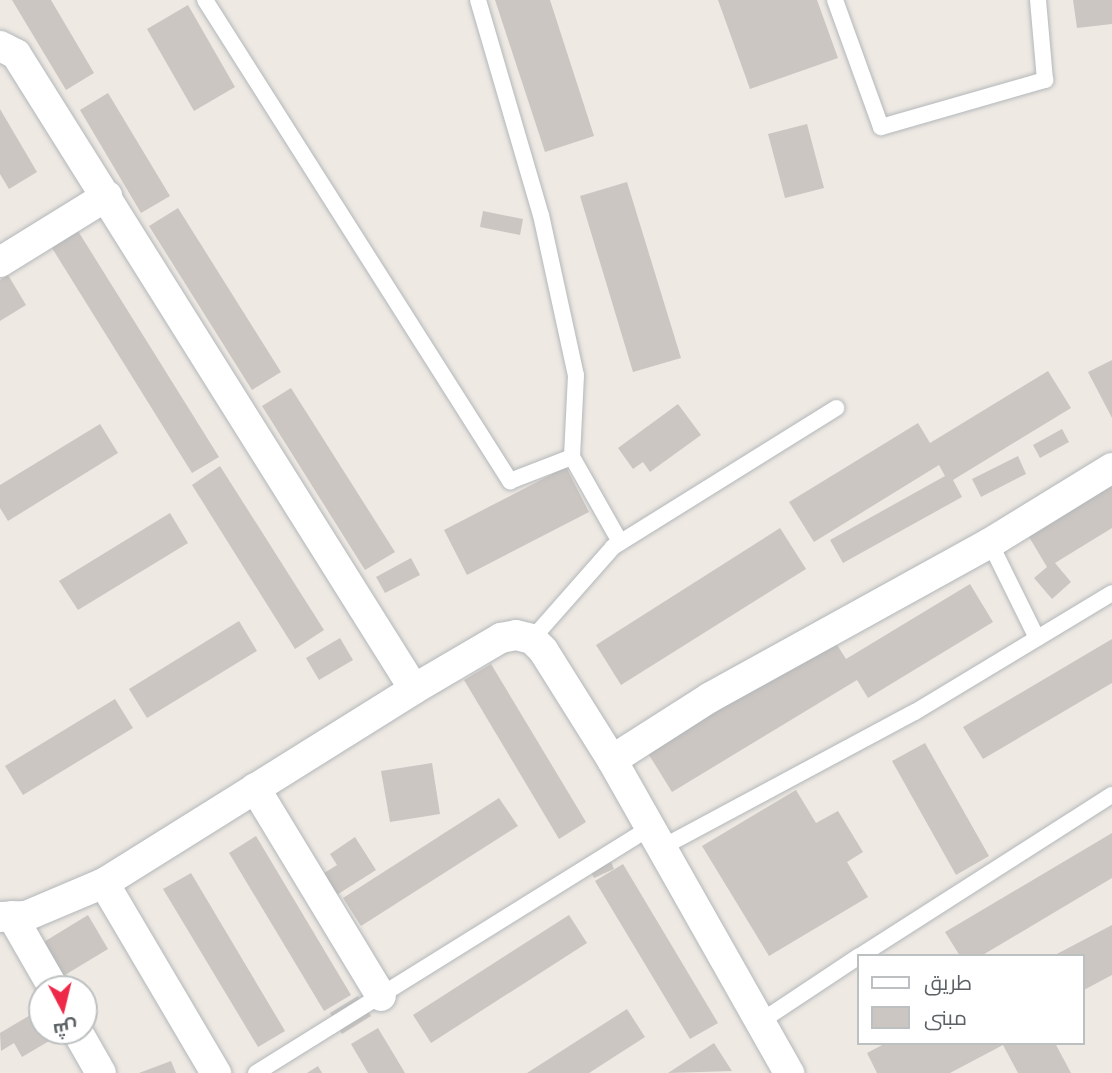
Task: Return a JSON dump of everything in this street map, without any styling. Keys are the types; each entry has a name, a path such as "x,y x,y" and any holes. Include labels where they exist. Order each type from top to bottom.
{"street":[{"path":"0,46 16,54 414,689"},
{"path":"0,262 107,196"},
{"path":"612,760 766,666 990,543 1112,468"},
{"path":"45,975 6,917 70,900 104,883 414,689 501,638 516,635 532,639 612,760 789,1073"},
{"path":"255,788 381,996"},
{"path":"104,883 216,1073"},
{"path":"85,1045 101,1073"}],"lane":[{"path":"205,0 510,481 572,457"},
{"path":"478,0 541,215 576,375 572,457 620,542"},
{"path":"835,0 881,127 1045,79 1038,0"},
{"path":"532,639 620,542 836,408"},
{"path":"990,543 1037,638"},
{"path":"256,1073 381,996 655,838 915,712 1112,593"},
{"path":"862,954 1112,795"},
{"path":"760,1022 856,958"}],"building":[{"path":"12,0 51,0 94,73 66,90"},
{"path":"495,0 550,0 594,136 545,152"},
{"path":"718,0 817,0 838,58 750,89"},
{"path":"1073,0 1112,0 1112,24 1077,28"},
{"path":"188,5 235,87 194,111 147,29"},
{"path":"108,93 170,196 141,213 80,110"},
{"path":"0,109 37,172 9,189 0,174"},
{"path":"807,124 824,188 785,198 768,134"},
{"path":"627,182 681,358 633,372 580,196"},
{"path":"178,208 281,372 252,390 149,226"},
{"path":"483,211 523,219 520,235 480,227"},
{"path":"78,231 219,457 192,473 52,248"},
{"path":"8,275 26,305 0,321 0,280"},
{"path":"1112,360 1112,418 1088,372"},
{"path":"1048,371 1071,408 953,480 962,497 843,563 830,540 945,476 939,465 814,542 789,502 918,423 930,443"},
{"path":"291,388 395,552 365,570 262,406"},
{"path":"678,404 701,435 650,472 643,462 633,469 618,448"},
{"path":"100,424 118,453 8,521 0,508 0,485"},
{"path":"1062,429 1069,442 1040,458 1033,445"},
{"path":"1018,456 1026,474 981,497 972,479"},
{"path":"220,466 324,630 295,649 192,485"},
{"path":"566,467 589,512 467,575 444,530"},
{"path":"1112,486 1112,528 1055,563 1071,582 1052,599 1034,578 1047,567 1029,537"},
{"path":"170,513 188,543 78,610 59,581"},
{"path":"780,528 806,569 621,685 596,645"},
{"path":"411,558 420,575 385,593 376,577"},
{"path":"970,584 993,622 868,698 857,680 672,792 646,750 832,637 846,659"},
{"path":"239,621 257,651 147,718 129,689"},
{"path":"340,638 353,660 319,680 306,658"},
{"path":"1112,639 1112,683 983,759 963,727"},
{"path":"491,664 586,822 559,839 464,680"},
{"path":"115,699 133,728 23,795 5,766"},
{"path":"925,743 989,856 956,875 892,761"},
{"path":"432,763 440,814 390,822 381,771"},
{"path":"796,790 816,823 838,811 863,852 847,862 868,897 769,956 702,846"},
{"path":"499,798 518,826 361,926 343,898"},
{"path":"1112,833 1112,878 984,954 959,954 945,932"},
{"path":"256,836 351,995 324,1011 229,853"},
{"path":"355,837 376,870 335,896 321,875 337,865 330,854"},
{"path":"611,862 614,869 594,878 591,872"},
{"path":"623,864 718,1023 690,1039 595,881"},
{"path":"191,873 285,1031 258,1047 163,889"},
{"path":"88,915 108,949 65,975 51,975 34,948"},
{"path":"569,915 587,943 431,1043 413,1015"},
{"path":"1112,925 1112,975 1084,990 1084,954 1057,954"},
{"path":"358,996 371,1016 342,1034 330,1013"},
{"path":"627,1009 645,1037 589,1073 527,1073"},
{"path":"28,1016 28,1045 42,1045 22,1057 14,1043 1,1051 0,1033"},
{"path":"378,1028 405,1073 368,1073 351,1044"},
{"path":"714,1043 732,1071 668,1073"},
{"path":"882,1045 1003,1045 950,1073 877,1073 867,1053"},
{"path":"1003,1045 1056,1045 1071,1073 1018,1073"},
{"path":"171,1061 176,1073 139,1073"},
{"path":"318,1066 322,1073 307,1073"}]}
